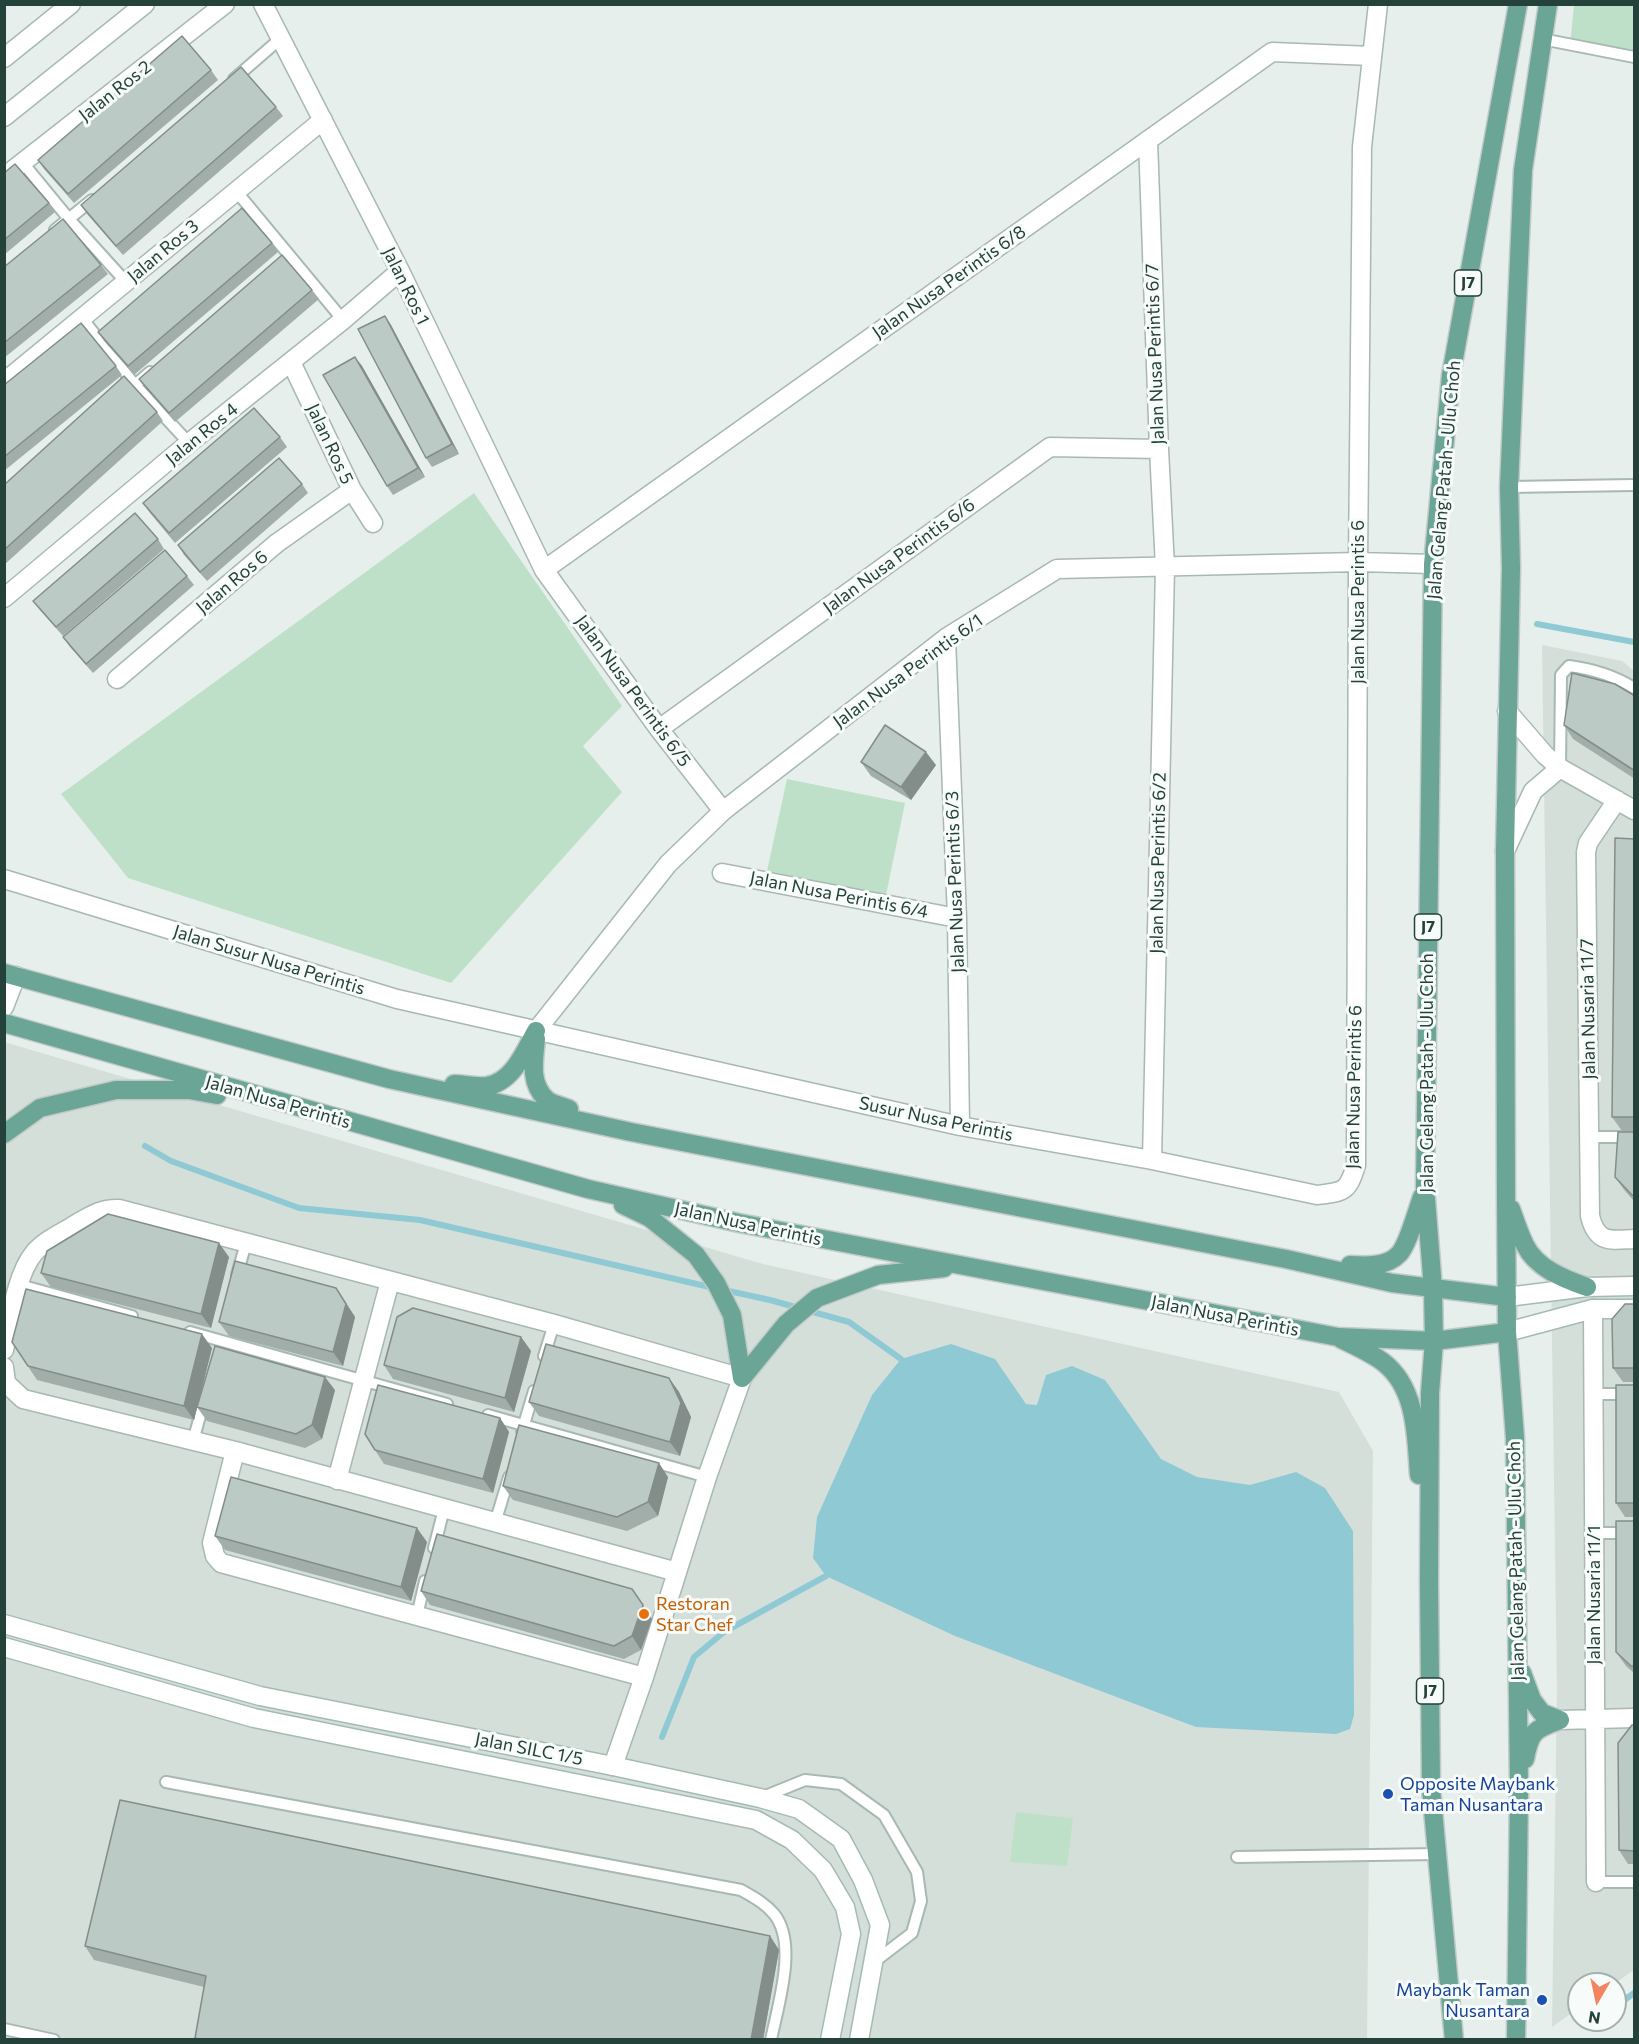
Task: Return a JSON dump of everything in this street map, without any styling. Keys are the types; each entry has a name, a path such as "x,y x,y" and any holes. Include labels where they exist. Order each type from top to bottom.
{"main road":[{"name":"Jalan Gelang Patah - Ulu Choh","path":"1454,2040 1431,1788 1430,1393 1434,1341 1433,1289 1425,1186 1433,564 1452,375 1518,4"},
{"name":"Jalan Gelang Patah - Ulu Choh","path":"1516,2040 1519,1790 1515,1438 1507,1332 1506,1196 1505,851 1511,568 1509,487 1523,170 1548,4"},
{"path":"10,975 389,1079 632,1132 1286,1259 1392,1283 1507,1297"},
{"name":"Jalan Nusa Perintis","path":"4,1023 588,1189 739,1223 1338,1337 1434,1341 1507,1332"},
{"path":"389,1079 487,1086 505,1079 517,1065 536,1031"},
{"path":"536,1031 533,1067 535,1082 547,1101 632,1132"},
{"path":"4,1134 40,1108 116,1090 189,1090 319,1114"},
{"path":"1286,1259 1370,1267 1387,1261 1399,1254 1412,1227 1425,1186"},
{"path":"588,1189 650,1218 696,1255 716,1283 732,1315 742,1378"},
{"path":"1506,1196 1525,1247 1559,1277 1587,1287"},
{"path":"742,1378 786,1324 817,1298 878,1275 962,1266"},
{"path":"1338,1337 1383,1362 1402,1383 1414,1416 1429,1581"},
{"path":"1517,1639 1523,1679 1532,1700 1542,1713 1560,1720"},
{"path":"1519,1790 1531,1736 1540,1727 1560,1720"}],"street":[{"path":"4,58 71,4"},
{"path":"4,117 145,4"},
{"name":"Jalan Ros 2","path":"4,177 225,4"},
{"name":"Jalan Ros 1","path":"263,4 400,271 544,570"},
{"name":"Jalan Nusa Perintis 6","path":"1338,1193 1351,1184 1356,1165 1362,147 1378,4"},
{"name":"Jalan Nusa Perintis 6/8","path":"544,570 1272,52 1372,56"},
{"name":"Jalan Ros 3","path":"4,382 323,120"},
{"name":"Jalan Nusa Perintis 6/7","path":"1148,140 1165,567"},
{"name":"Jalan Ros 4","path":"4,597 400,271"},
{"name":"Jalan Ros 5","path":"291,362 352,490 373,523"},
{"name":"Jalan Nusa Perintis 6/6","path":"659,729 1050,447 1159,449"},
{"name":"Jalan Ros 6","path":"117,679 277,543 352,490"},
{"name":"Jalan Nusa Perintis 6/1","path":"536,1031 668,864 723,811 946,638 1057,569 1358,562 1433,564"},
{"name":"Jalan Nusa Perintis 6/2","path":"1152,1160 1165,567"},
{"name":"Jalan Nusa Perintis 6/5","path":"544,570 659,729 723,811"},
{"name":"Jalan Nusa Perintis 6/3","path":"946,638 957,918 960,1126"},
{"path":"1508,711 1545,755 1560,768 1635,810"},
{"path":"1505,851 1533,791 1560,768"},
{"name":"Jalan Nusaria 11/7","path":"1617,800 1588,843 1586,852 1590,1216 1598,1235 1607,1240 1635,1239"},
{"name":"Jalan Nusa Perintis 6/4","path":"722,873 957,918"},
{"name":"Jalan Susur Nusa Perintis","path":"4,879 397,999 536,1031"},
{"path":"4,1007 10,975"},
{"name":"Susur Nusa Perintis","path":"536,1031 960,1126 1152,1160 1317,1195 1338,1193"},
{"path":"4,1350 13,1304 27,1264 35,1252 46,1242 93,1214 108,1209 119,1209 554,1324 742,1378 707,1477 644,1677 613,1766"},
{"path":"337,1480 390,1281"},
{"path":"1507,1297 1587,1287 1635,1286"},
{"path":"1507,1332 1593,1309 1635,1309"},
{"name":"Jalan Nusaria 11/1","path":"1593,1309 1596,1882"},
{"path":"4,1367 6,1383 23,1399 235,1451 677,1572"},
{"path":"235,1451 212,1543 215,1556 221,1563 644,1677"},
{"name":"Jalan SILC 1/5","path":"4,1624 260,1696 613,1766 760,1798 799,1809 841,1839 863,1880 880,1926 859,2040"},
{"name":"Jalan SILC 1/5","path":"5,1648 254,1718 756,1820 792,1840 823,1870 845,1907 850,1934 830,2040"},
{"path":"1560,1720 1635,1719"}],"lane":[{"path":"228,84 280,39"},
{"path":"1542,39 1635,57"},
{"path":"23,163 69,219 126,282"},
{"path":"47,238 105,189"},
{"path":"236,191 343,320"},
{"path":"281,266 290,258"},
{"path":"82,318 132,382 189,443"},
{"path":"119,387 132,382 162,363"},
{"path":"1509,487 1635,485"},
{"path":"1560,768 1561,675 1569,666 1602,672 1635,688"},
{"path":"1590,1137 1635,1137"},
{"path":"234,1286 246,1243"},
{"path":"20,1285 142,1319"},
{"path":"540,1369 554,1324"},
{"path":"175,1328 455,1406"},
{"path":"518,1447 537,1381"},
{"path":"193,1441 208,1385"},
{"path":"1593,1394 1635,1394"},
{"path":"478,1413 707,1477"},
{"path":"495,1523 511,1469"},
{"path":"417,1616 444,1509"},
{"path":"1593,1533 1635,1533"},
{"path":"760,1798 805,1780 841,1784 884,1815 917,1872 921,1901 912,1933 874,1962"},
{"path":"166,1782 741,1890 759,1899 775,1915 785,1934 787,1957 771,2040"},
{"path":"1237,1857 1438,1854"},
{"path":"1596,1882 1635,1882"},
{"path":"4,2029 54,2040"}],"shaded area":[{"path":"1542,645 1622,661 1634,671 1634,1970 1627,1975 1627,1972 1567,1972 1567,2016 1552,2027 1557,1689"},
{"path":"4,1042 763,1264 1339,1392 1373,1451 1367,2039 5,2039"}],"green space":[{"path":"1574,5 1634,5 1634,60 1570,45"},
{"path":"474,493 622,706 583,746 622,792 451,983 128,878 61,794"},
{"path":"787,779 905,803 886,895 767,871"},
{"path":"1016,1812 1073,1818 1067,1866 1010,1862"}],"water":[{"path":"951,1344 995,1359 1026,1404 1037,1405 1046,1375 1072,1366 1105,1380 1161,1459 1197,1477 1250,1485 1296,1472 1325,1488 1353,1531 1354,1715 1350,1729 1336,1734 1196,1727 955,1636 826,1576 813,1558 817,1517 872,1395 901,1359"}],"building":[{"path":"182,36 211,70 68,194 38,160"},
{"path":"241,67 276,107 116,246 81,205"},
{"path":"15,164 49,203 4,240 4,173"},
{"path":"242,208 272,243 128,366 98,332"},
{"path":"63,219 101,265 4,343 4,267"},
{"path":"282,255 312,290 169,413 139,379"},
{"path":"385,316 452,444 426,458 358,329"},
{"path":"81,323 116,366 4,457 4,385"},
{"path":"355,357 418,468 387,486 323,375"},
{"path":"124,376 157,412 4,550 4,485"},
{"path":"254,408 280,437 169,533 143,503"},
{"path":"279,458 302,484 200,572 178,545"},
{"path":"135,513 158,539 56,627 33,601"},
{"path":"165,550 187,576 86,664 63,637"},
{"path":"1572,673 1615,684 1635,696 1635,771 1564,725"},
{"path":"885,725 926,752 901,787 861,762"},
{"path":"1615,838 1635,839 1635,1117 1612,1117"},
{"path":"1618,1132 1635,1132 1635,1195 1632,1195 1615,1177"},
{"path":"108,1214 219,1243 201,1314 41,1273 47,1251"},
{"path":"235,1261 336,1288 346,1304 333,1352 219,1322"},
{"path":"26,1289 202,1334 184,1406 28,1366 12,1342"},
{"path":"1625,1304 1635,1304 1635,1368 1613,1368 1612,1319"},
{"path":"413,1308 521,1337 505,1398 384,1365 397,1317"},
{"path":"546,1344 669,1378 681,1403 670,1442 529,1402"},
{"path":"215,1346 325,1377 312,1425 296,1434 197,1407"},
{"path":"378,1385 500,1418 483,1479 375,1450 365,1434"},
{"path":"1616,1385 1635,1385 1635,1503 1616,1503"},
{"path":"519,1425 659,1463 648,1502 617,1517 503,1486"},
{"path":"231,1477 417,1528 401,1587 215,1536"},
{"path":"1616,1521 1635,1521 1635,1666 1631,1666 1616,1652"},
{"path":"437,1534 632,1589 643,1605 632,1636 614,1646 421,1591"},
{"path":"1632,1725 1635,1725 1635,1851 1619,1850 1618,1743"},
{"path":"120,1800 770,1936 751,2040 202,2040 195,2038 206,1976 85,1946"}],"waterway":[{"path":"1537,624 1634,642"},
{"path":"145,1146 171,1161 299,1208 420,1220 714,1288"},
{"path":"724,1290 849,1322 901,1359"},
{"path":"662,1737 694,1657 724,1632 826,1576"},
{"path":"1627,1998 1634,1993"}],"place":[{"name":"Restoran Star Chef","path":"644,1614"},
{"name":"Opposite Maybank Taman Nusantara","path":"1388,1794"},
{"name":"Maybank Taman Nusantara","path":"1542,2000"}]}
